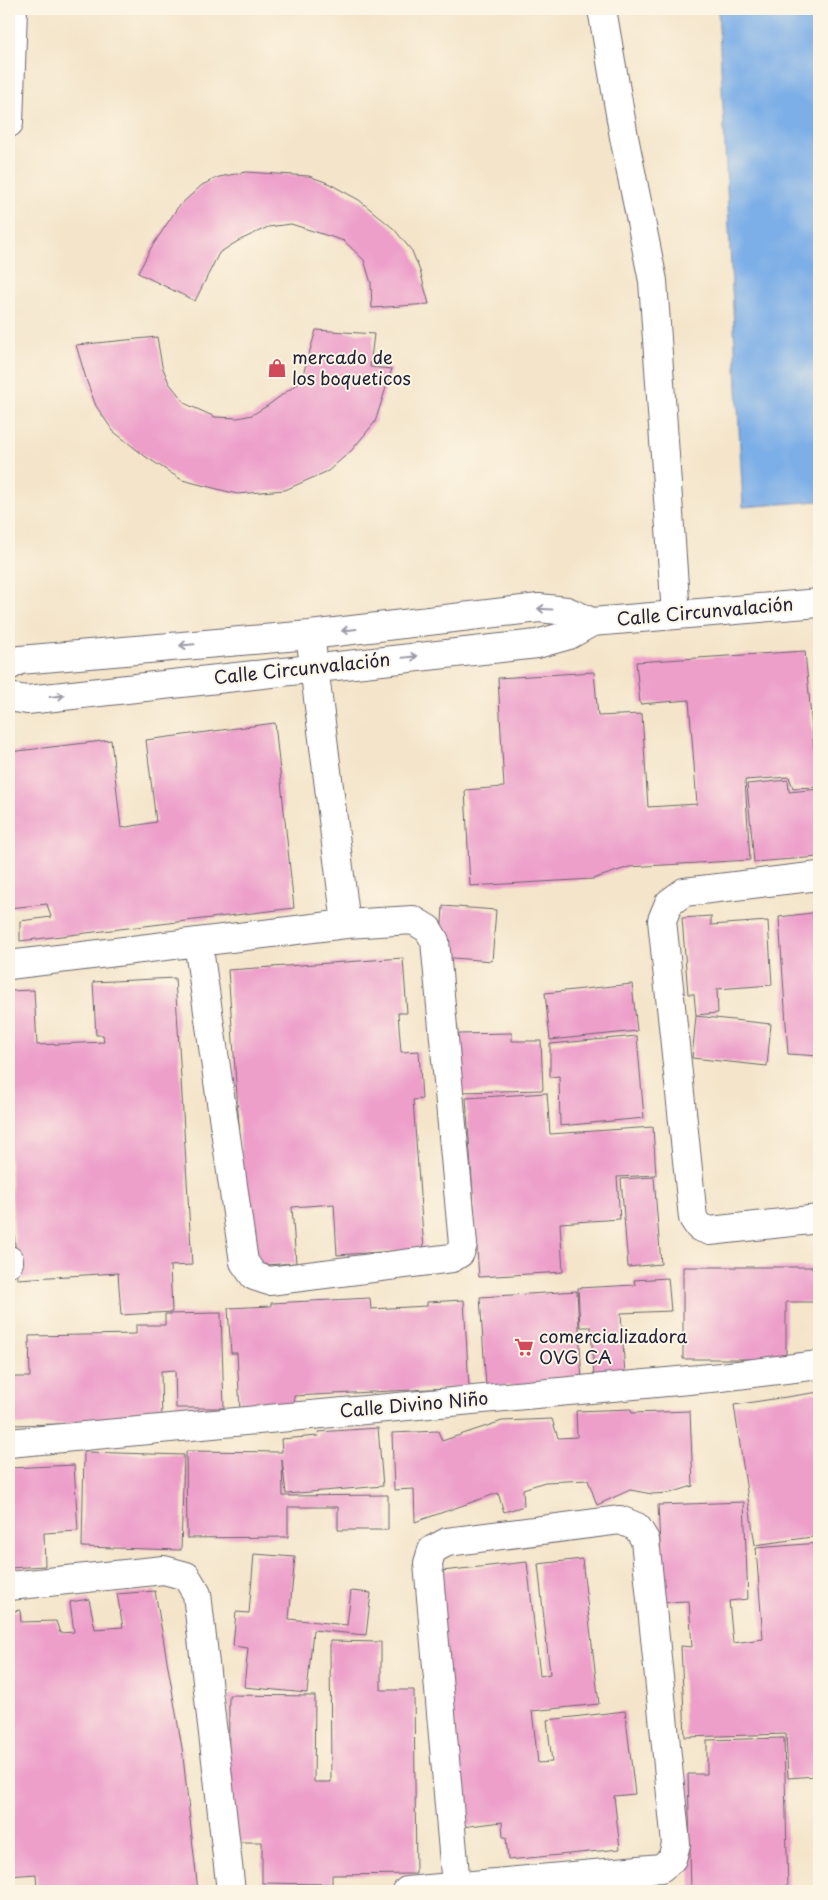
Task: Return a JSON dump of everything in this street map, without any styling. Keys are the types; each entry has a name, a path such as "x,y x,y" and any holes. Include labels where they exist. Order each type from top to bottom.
{"street":[{"path":"9,123 13,9"},
{"path":"602,9 624,137 653,281 676,615"},
{"name":"Calle Circunvalación","path":"9,697 27,700 537,644 569,635 592,622 819,603"},
{"name":"Calle Circunvalación","path":"9,666 20,660 310,635 539,608 567,611 592,622"},
{"path":"310,635 346,924"},
{"path":"819,876 684,892 669,903 662,920 693,1218 700,1227 710,1231 819,1219"},
{"path":"9,965 198,942 346,924 413,920 428,928 435,942 463,1244 460,1253 452,1258 269,1281 254,1276 244,1262 198,942"},
{"name":"Calle Divino Niño","path":"9,1443 721,1377 819,1365"},
{"path":"412,1891 661,1868 672,1859 676,1844 645,1540 637,1526 620,1520 447,1542 432,1550 428,1564 456,1886"},
{"path":"9,1586 164,1570 186,1576 198,1594 231,1891"}],"water":[{"path":"718,9 819,9 819,501 743,507"}],"building":[{"path":"246,172 309,176 328,183 359,200 394,229 412,251 420,271 429,304 372,308 371,283 364,260 344,241 291,224 268,227 238,241 219,253 195,301 138,273 151,248 178,207 202,185 219,177"},
{"path":"316,330 374,334 370,367 392,369 375,422 352,450 328,471 285,490 237,494 182,480 146,457 113,431 96,406 76,345 157,337 162,366 169,383 186,404 215,417 238,418 252,415 301,381"},
{"path":"805,651 814,750 819,749 819,787 793,788 789,777 745,780 750,860 629,867 593,879 470,886 465,790 504,787 498,678 594,672 598,716 642,714 648,807 697,804 689,700 640,704 636,662"},
{"path":"275,723 294,908 20,941 20,921 51,917 47,904 9,908 9,752 111,740 121,828 156,822 146,740"},
{"path":"788,780 789,792 819,789 819,857 754,862 747,784"},
{"path":"443,906 496,910 492,961 440,957"},
{"path":"819,912 819,1056 788,1054 779,917"},
{"path":"711,916 711,925 768,921 772,985 717,989 718,1013 696,1015 694,994 688,994 682,918"},
{"path":"403,958 407,1013 398,1013 401,1052 419,1051 422,1099 413,1100 424,1249 337,1255 334,1204 292,1207 296,1263 249,1266 228,970"},
{"path":"175,978 192,1265 170,1266 172,1312 121,1315 118,1273 17,1279 9,1147 9,991 34,990 37,1045 104,1042 103,1035 96,1035 93,982"},
{"path":"632,984 637,1031 550,1040 545,993"},
{"path":"696,1016 771,1024 767,1066 692,1058"},
{"path":"512,1033 512,1041 541,1041 543,1090 459,1092 458,1034"},
{"path":"637,1036 644,1118 560,1126 559,1076 550,1077 550,1044"},
{"path":"547,1093 550,1134 653,1127 656,1175 617,1177 620,1219 560,1223 563,1272 479,1277 466,1098"},
{"path":"654,1177 661,1264 628,1267 621,1179"},
{"path":"683,1267 819,1267 819,1302 786,1302 786,1359 683,1359"},
{"path":"668,1278 671,1311 621,1313 625,1375 594,1376 591,1327 580,1327 578,1288 635,1285 634,1280"},
{"path":"577,1291 582,1382 486,1387 480,1297"},
{"path":"370,1298 371,1309 427,1306 427,1302 464,1300 469,1387 294,1396 295,1408 240,1411 237,1353 231,1353 228,1308 271,1306 271,1303"},
{"path":"221,1313 224,1408 176,1408 175,1370 161,1371 162,1422 9,1425 9,1377 30,1377 29,1336 136,1334 136,1325 165,1325 165,1314"},
{"path":"819,1392 819,1536 755,1545 734,1405"},
{"path":"631,1409 632,1413 690,1411 693,1486 670,1493 652,1494 630,1490 597,1505 588,1480 545,1482 523,1489 524,1506 504,1512 498,1493 415,1522 414,1489 394,1490 392,1433 438,1431 442,1441 502,1421 552,1419 558,1438 577,1437 576,1411"},
{"path":"378,1428 383,1486 286,1494 282,1459 283,1496 388,1495 388,1530 338,1530 338,1507 288,1507 288,1537 187,1538 186,1451 282,1452 281,1439 319,1436 318,1432"},
{"path":"84,1452 184,1455 181,1550 82,1547"},
{"path":"74,1465 78,1531 44,1533 45,1566 9,1568 9,1468"},
{"path":"744,1502 748,1599 729,1601 733,1643 763,1639 756,1548 819,1543 819,1796 815,1776 788,1778 786,1734 685,1737 681,1646 692,1647 689,1601 663,1602 658,1505"},
{"path":"254,1554 295,1557 289,1619 347,1625 351,1591 371,1593 366,1635 313,1630 307,1693 244,1687 248,1648 233,1646 236,1612 249,1613"},
{"path":"582,1559 599,1704 532,1711 538,1763 552,1762 547,1720 625,1711 635,1794 614,1796 620,1849 508,1860 506,1837 503,1837 502,1822 462,1827 432,1572 527,1562 540,1676 550,1674 538,1564"},
{"path":"155,1591 182,1748 198,1891 37,1891 36,1874 9,1876 9,1675 12,1675 9,1612 20,1610 21,1622 56,1621 60,1633 74,1632 70,1602 89,1599 95,1629 123,1627 117,1594"},
{"path":"330,1641 381,1642 381,1690 414,1690 416,1874 332,1875 332,1884 262,1883 262,1842 228,1842 229,1695 315,1696 314,1782 331,1782"},
{"path":"784,1738 788,1890 691,1891 688,1774 707,1774 707,1740"}],"place":[{"name":"mercado de los boqueticos","path":"277,368"},
{"name":"comercializadora OVG CA","path":"524,1347"}]}
